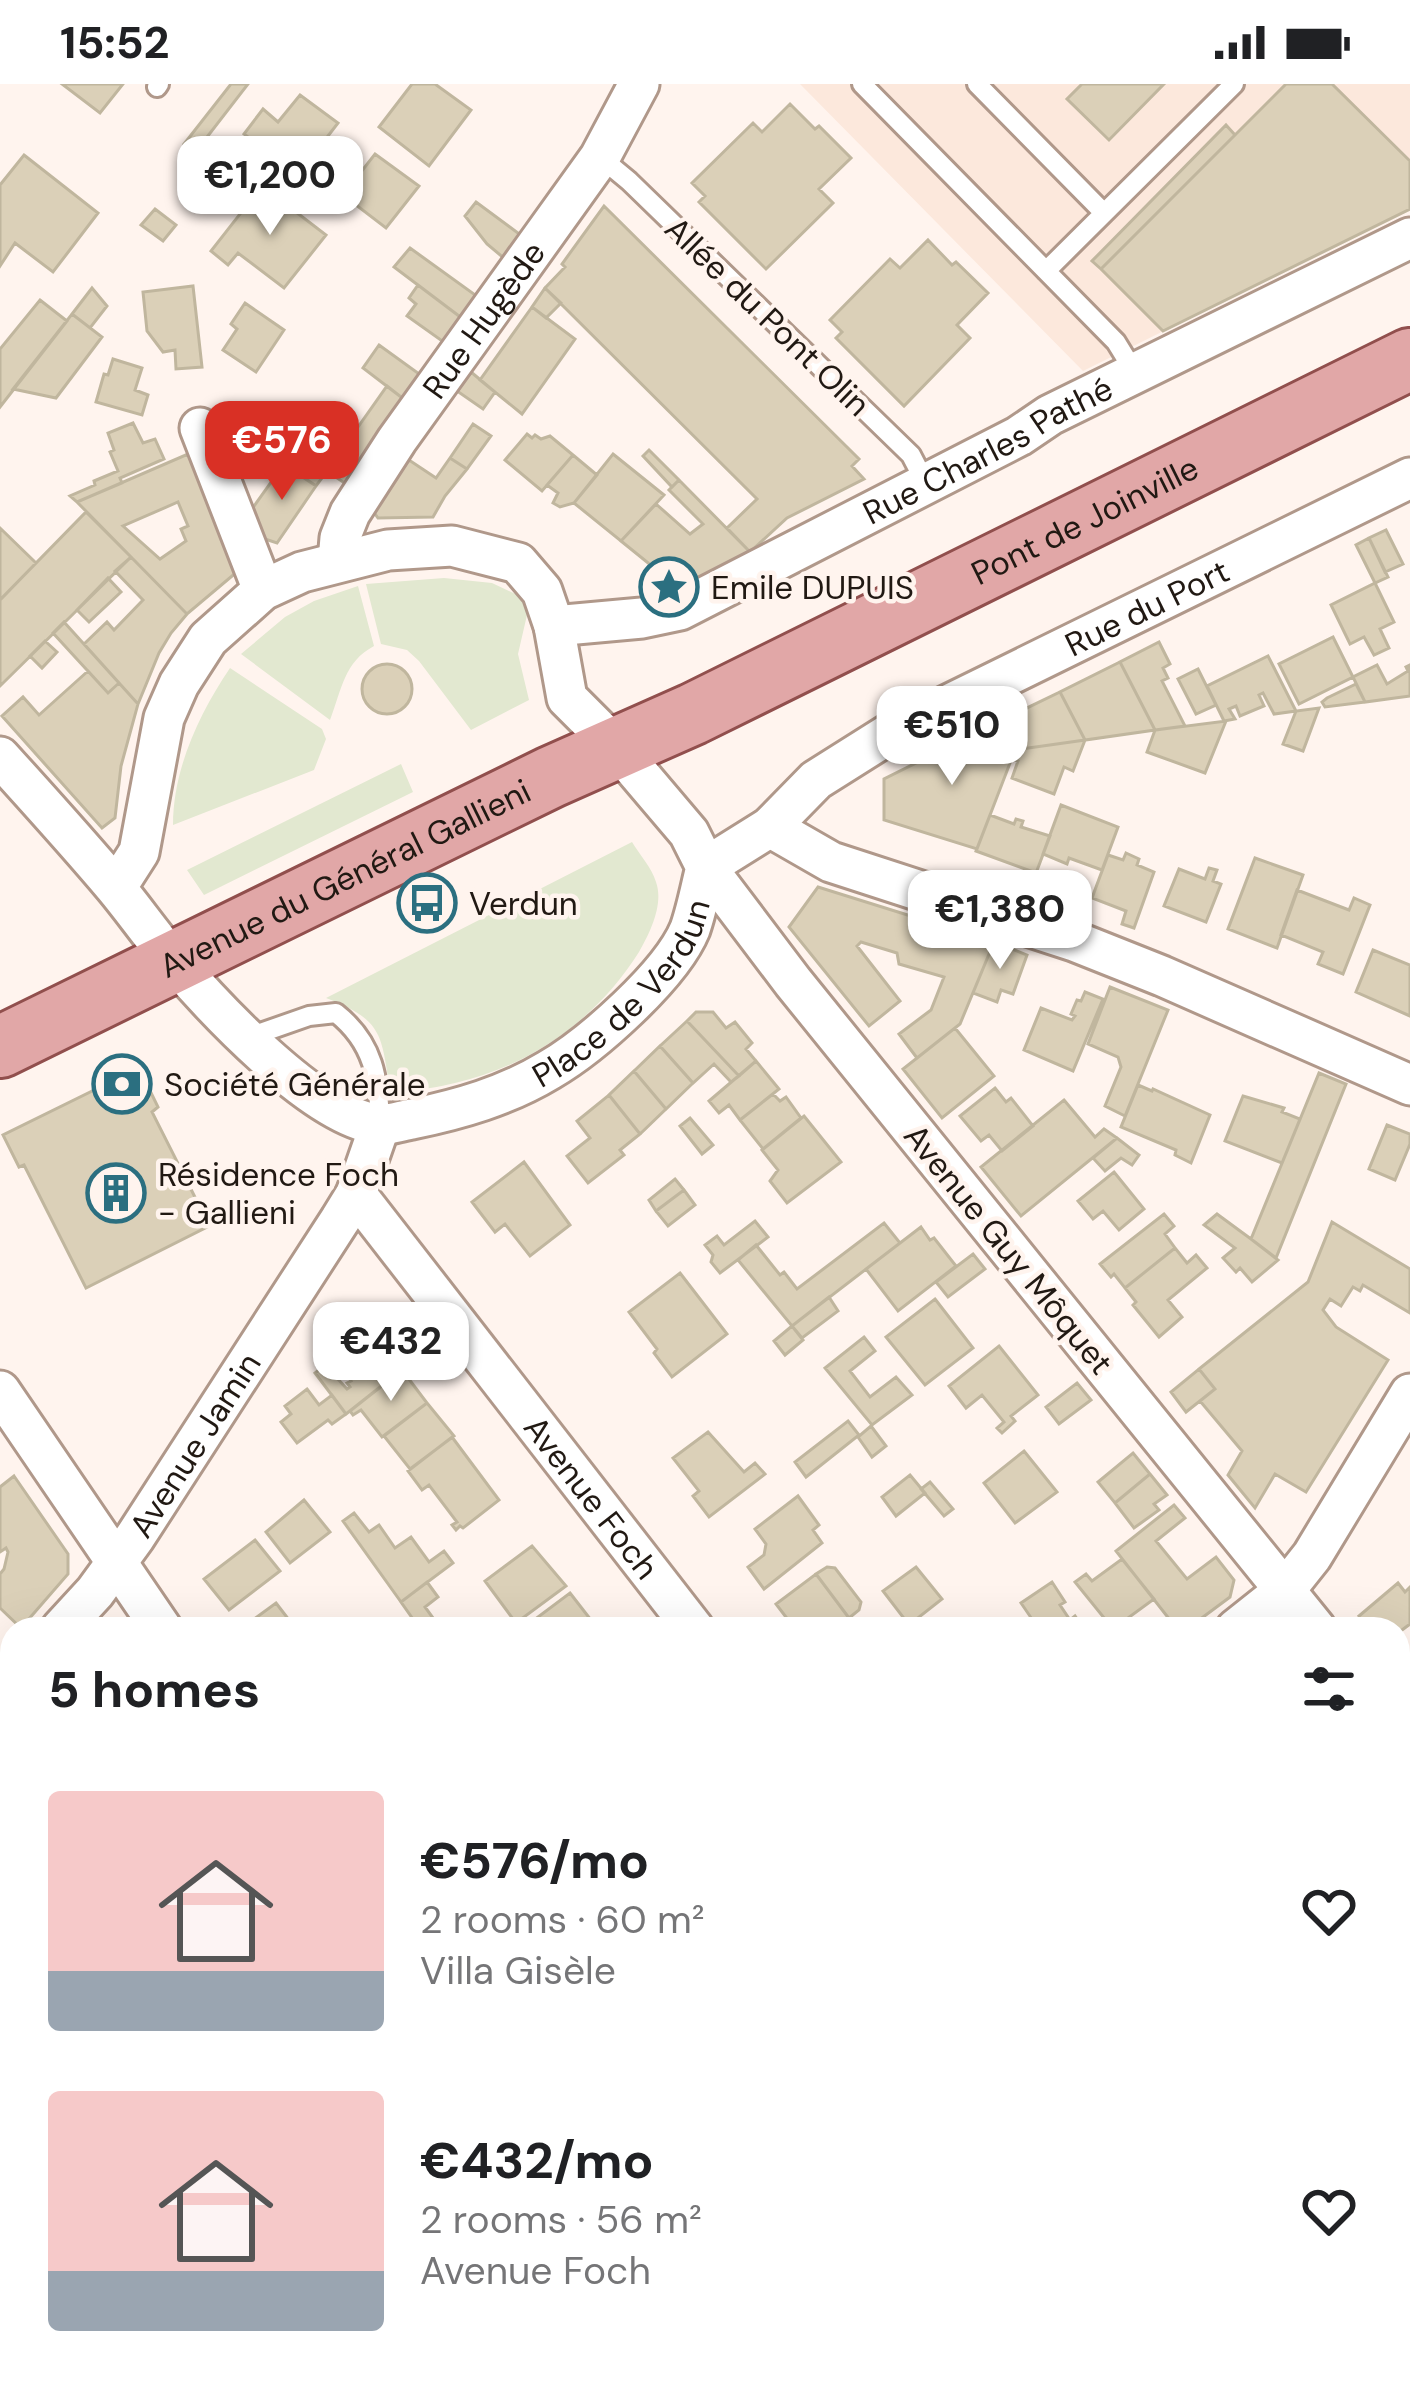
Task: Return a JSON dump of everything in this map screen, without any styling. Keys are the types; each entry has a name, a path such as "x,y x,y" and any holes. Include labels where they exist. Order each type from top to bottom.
{"main road":[{"name":"Pont de Joinville","path":"694,714 1410,359"},
{"name":"Avenue du Général Gallieni","path":"0,1047 616,747 694,714"}],"street":[{"name":"Rue Hugède","path":"338,560 350,513 600,157 640,84"},
{"name":"Rue Charles Pathé","path":"554,626 680,610 1018,436 1050,415 1410,238"},
{"path":"200,428 263,590"},
{"name":"Rue du Port","path":"706,867 770,827 816,780 889,734 1410,478"},
{"name":"Place de Verdun","path":"116,888 139,852 164,718 178,684 208,639 263,590 338,560 388,550 452,546 518,562 542,591 554,626 567,698 688,832 706,867 689,930 676,950 639,997 592,1040 555,1067 509,1091 464,1108 380,1125"},
{"path":"0,757 116,888 173,961 248,1037 322,1100 351,1118 380,1125"},
{"path":"770,827 831,862 1074,940 1410,1085"},
{"name":"Avenue Guy Môquet","path":"706,867 807,1000 1307,1617"},
{"name":"Avenue Jamin","path":"73,1617 135,1537 356,1194 380,1125"},
{"name":"Avenue Foch","path":"356,1194 685,1617"},
{"path":"0,1391 154,1617"},
{"path":"1251,1617 1285,1589 1312,1556 1410,1394"}],"lane":[{"path":"862,84 1116,342 1135,373"},
{"path":"977,84 1104,213"},
{"path":"1046,271 1234,84"},
{"name":"Allée du Pont Olin","path":"600,157 911,454 926,484"},
{"path":"248,1037 309,1016 336,1013 364,1041 380,1093 380,1125"}],"shaded area":[{"path":"800,84 1410,84 1410,209 1083,371"}],"green space":[{"path":"444,578 492,583 524,598 527,615 518,654 529,700 471,730 419,661 407,650 381,644 366,584"},
{"path":"358,586 374,646 350,668 330,720 241,654 285,617"},
{"path":"230,668 322,729 326,739 314,770 173,825 178,783 190,743"},
{"path":"401,764 413,792 204,895 187,870"},
{"path":"632,842 654,877 657,909 639,952 603,999 560,1036 510,1065 447,1085 390,1090 376,1031 359,1014 326,998"}],"building":[{"path":"62,84 123,84 100,113"},
{"path":"231,84 248,84 187,163 181,159 189,148 184,144"},
{"path":"412,84 435,84 471,110 429,166 379,127"},
{"path":"1082,84 1164,84 1109,140 1067,99"},
{"path":"1286,84 1332,84 1410,161 1410,209 1163,331 1101,269"},
{"path":"300,95 338,123 298,175 244,134 263,109 278,122"},
{"path":"790,104 851,158 819,189 833,203 766,269 699,202 705,196 692,183 753,123 762,132"},
{"path":"1226,125 1235,135 1101,269 1092,261"},
{"path":"375,154 419,186 386,228 343,195"},
{"path":"24,155 98,213 53,272 15,243 0,266 0,185"},
{"path":"262,186 326,235 284,288 238,253 228,265 211,251"},
{"path":"476,202 522,236 505,259 465,216"},
{"path":"604,206 859,459 852,466 864,479 787,518 750,552 727,528 757,499 545,288 565,267 562,264"},
{"path":"155,209 176,225 163,241 141,225"},
{"path":"928,240 988,293 957,325 970,338 904,406 836,338 842,332 830,320 890,259 900,268"},
{"path":"410,248 478,297 463,319 394,267"},
{"path":"418,285 463,319 445,343 407,316 416,304 409,298"},
{"path":"193,286 202,367 176,369 175,350 163,352 147,331 143,292"},
{"path":"92,288 107,306 90,328 72,314"},
{"path":"545,288 561,303 546,318 532,307"},
{"path":"40,300 67,321 0,407 0,349"},
{"path":"245,303 284,330 256,372 223,350 237,329 231,324"},
{"path":"532,307 575,339 522,414 480,380"},
{"path":"72,314 102,337 56,398 13,389"},
{"path":"379,345 422,376 405,400 363,368"},
{"path":"113,359 142,368 135,390 148,395 142,415 96,402"},
{"path":"471,372 495,392 483,409 457,391"},
{"path":"387,386 405,400 346,484 327,471"},
{"path":"133,423 143,443 155,439 164,459 77,502 70,496 118,471 108,433"},
{"path":"473,424 491,436 467,469 450,458"},
{"path":"527,434 541,439 550,436 573,455 542,491 505,460"},
{"path":"304,441 333,463 316,486 286,466"},
{"path":"649,450 679,480 672,487 643,456"},
{"path":"188,454 238,571 187,614 77,502","holes":["178,502 188,526 181,529 186,541 160,559 123,526"]},
{"path":"613,454 664,495 621,541 574,503"},
{"path":"573,455 597,475 574,503 560,507 553,503 558,493 547,485"},
{"path":"450,458 467,469 433,517 378,518 373,511 409,460 436,478"},
{"path":"284,464 316,486 277,543 265,539 252,509"},
{"path":"679,480 750,552 679,588 621,541 656,504 690,534 703,524 669,490"},
{"path":"86,512 131,557 0,686 0,600"},
{"path":"0,528 36,563 0,600"},
{"path":"1386,530 1403,564 1385,572 1369,538"},
{"path":"1369,538 1388,577 1375,583 1356,545"},
{"path":"131,557 187,614 159,653 138,704 84,644 107,622 114,630 143,600 115,571"},
{"path":"108,578 121,592 89,622 77,610"},
{"path":"1375,583 1394,622 1380,629 1389,648 1374,655 1364,637 1350,644 1331,605"},
{"path":"64,622 119,683 108,693 53,633"},
{"path":"1333,637 1353,677 1299,704 1279,664"},
{"path":"45,641 57,652 42,668 30,656"},
{"path":"1159,642 1170,664 1163,668 1168,678 1162,681 1185,726 1155,730 1120,662"},
{"path":"1268,656 1296,711 1274,714 1263,693 1259,695 1264,706 1240,716 1236,706 1229,709 1235,719 1224,721 1207,686"},
{"path":"1120,662 1155,730 1085,740 1060,692"},
{"path":"387,664 404,672 412,689 404,706 387,714 370,706 362,689 370,672"},
{"path":"1377,665 1387,684 1410,665 1410,696 1365,702 1353,677"},
{"path":"1198,669 1216,705 1196,714 1178,679"},
{"path":"88,671 108,693 119,683 138,704 121,766 115,818 102,828 2,716 23,697 39,715"},
{"path":"1356,684 1365,702 1325,707 1322,702 1327,698"},
{"path":"1060,692 1085,740 1015,750 1000,721"},
{"path":"1319,708 1303,751 1283,744 1296,711"},
{"path":"1000,721 1015,750 977,849 884,820 884,779"},
{"path":"1226,721 1205,773 1147,752 1155,730"},
{"path":"1085,740 1073,771 1064,767 1054,794 1012,778 1018,761 1012,759 1015,750"},
{"path":"1061,805 1118,827 1102,870 1043,854"},
{"path":"990,815 1014,824 1016,819 1023,821 1021,827 1050,836 1036,873 976,851"},
{"path":"1126,853 1139,859 1137,865 1154,872 1134,928 1122,924 1126,911 1092,898 1108,855 1123,860"},
{"path":"1255,858 1303,875 1277,948 1228,929"},
{"path":"1209,868 1217,870 1213,881 1221,884 1206,922 1164,906 1179,869 1205,879"},
{"path":"818,887 994,942 960,1024 917,1058 899,1034 931,1010 944,977 899,964 897,953 861,942 857,946 900,1001 869,1026 789,927"},
{"path":"1297,890 1349,910 1354,898 1370,905 1343,974 1318,964 1323,952 1281,935"},
{"path":"994,942 1027,955 1013,994 1001,990 997,1002 973,993"},
{"path":"1373,950 1410,965 1410,1016 1356,992"},
{"path":"1110,987 1168,1010 1125,1116 1105,1106 1121,1067 1118,1057 1088,1044"},
{"path":"1085,992 1103,999 1073,1071 1024,1050 1041,1008 1072,1020 1077,1000"},
{"path":"696,1012 713,1012 726,1028 735,1022 752,1043 746,1049 756,1061 739,1076 687,1021"},
{"path":"687,1021 739,1076 731,1082 714,1064 693,1083 660,1046"},
{"path":"955,1028 994,1076 942,1118 903,1069"},
{"path":"660,1046 693,1083 666,1109 634,1071"},
{"path":"756,1061 779,1089 740,1120 729,1105 719,1113 709,1101"},
{"name":"Résidence Foch - Gallieni","path":"139,1068 158,1107 152,1112 208,1223 217,1222 86,1288 24,1165 19,1167 3,1135"},
{"path":"634,1071 666,1109 640,1134 609,1095"},
{"path":"1319,1073 1346,1084 1276,1258 1251,1239"},
{"path":"1138,1085 1210,1115 1191,1163 1175,1155 1176,1150 1121,1127"},
{"path":"995,1088 1006,1102 1011,1098 1033,1126 1002,1151 989,1135 981,1141 960,1116"},
{"path":"773,1094 780,1101 786,1097 801,1118 763,1149 740,1120"},
{"path":"609,1095 640,1134 620,1150 624,1155 588,1183 567,1156 590,1138 577,1121"},
{"path":"1243,1096 1284,1108 1282,1112 1300,1119 1282,1163 1225,1141"},
{"path":"1064,1100 1095,1137 1104,1129 1117,1138 1021,1216 981,1167"},
{"path":"804,1116 841,1162 787,1203 770,1181 778,1170 762,1150"},
{"path":"690,1118 713,1145 702,1154 680,1126"},
{"path":"1387,1125 1410,1134 1395,1180 1369,1169"},
{"path":"1117,1138 1139,1155 1132,1165 1121,1158 1105,1171 1093,1158"},
{"path":"524,1162 570,1225 530,1256 505,1224 495,1232 472,1202"},
{"path":"1114,1172 1144,1209 1119,1230 1103,1211 1093,1219 1078,1201"},
{"path":"675,1179 684,1190 656,1211 649,1200"},
{"path":"684,1190 695,1205 668,1226 656,1211"},
{"path":"1164,1214 1174,1226 1165,1234 1175,1248 1125,1288 1100,1264"},
{"path":"1217,1214 1278,1260 1252,1282 1223,1258 1235,1248 1204,1225"},
{"path":"755,1221 768,1237 720,1273 705,1245 717,1236 724,1245"},
{"path":"1332,1222 1410,1269 1410,1313 1363,1285 1360,1291 1353,1287 1341,1306 1330,1299 1323,1310 1336,1327 1388,1360 1306,1492 1275,1474 1255,1508 1228,1475 1242,1451 1200,1401 1215,1389 1199,1369 1308,1282"},
{"path":"884,1223 900,1243 792,1326 738,1260 756,1245 797,1289"},
{"path":"921,1227 956,1266 898,1311 866,1269"},
{"path":"1175,1248 1187,1263 1196,1255 1207,1268 1168,1300 1182,1317 1159,1337 1125,1288"},
{"path":"973,1254 985,1269 948,1297 936,1282"},
{"path":"680,1273 727,1334 672,1377 629,1312"},
{"path":"829,1297 838,1311 802,1338 792,1326"},
{"path":"935,1299 973,1348 925,1385 886,1337"},
{"path":"792,1326 803,1340 785,1355 774,1341"},
{"path":"369,1330 399,1372 346,1414 315,1373 325,1365 350,1387 347,1383 351,1381 334,1358"},
{"path":"864,1337 875,1351 850,1371 870,1397 896,1377 912,1395 872,1425 825,1368"},
{"path":"999,1346 1038,1395 1011,1416 1015,1421 1002,1433 997,1428 1004,1422 982,1395 966,1408 949,1386"},
{"path":"1199,1369 1215,1389 1186,1412 1171,1392"},
{"path":"402,1370 427,1403 382,1437 361,1410 353,1415 350,1411"},
{"path":"1077,1383 1091,1400 1059,1424 1046,1407"},
{"path":"307,1389 319,1405 332,1395 346,1414 332,1424 328,1420 297,1443 281,1422 291,1414 285,1406"},
{"path":"427,1403 454,1436 410,1469 384,1436"},
{"path":"848,1421 859,1435 806,1477 795,1462"},
{"path":"871,1426 886,1446 872,1457 858,1437"},
{"path":"708,1432 744,1472 755,1463 765,1474 709,1517 693,1496 699,1491 673,1458"},
{"path":"452,1437 499,1500 456,1530 452,1525 457,1522 429,1485 422,1490 408,1471"},
{"path":"1024,1451 1057,1492 1015,1523 984,1483"},
{"path":"1133,1453 1150,1474 1115,1503 1098,1482"},
{"path":"1150,1474 1167,1495 1154,1504 1159,1510 1134,1528 1115,1503"},
{"path":"910,1475 925,1493 896,1516 882,1497"},
{"path":"14,1476 68,1554 68,1574 31,1617 9,1617 0,1608 0,1574 8,1552 6,1548 0,1552 0,1487"},
{"path":"930,1482 953,1509 944,1516 921,1489"},
{"path":"798,1496 819,1525 813,1530 822,1543 764,1589 748,1567 764,1555 766,1544 755,1529"},
{"path":"304,1500 330,1532 290,1563 266,1532"},
{"path":"1174,1505 1185,1518 1156,1541 1187,1579 1216,1557 1234,1580 1230,1597 1203,1617 1168,1617 1116,1551"},
{"path":"354,1513 369,1532 379,1525 395,1548 411,1537 429,1562 444,1551 453,1563 401,1602 343,1521"},
{"path":"255,1540 280,1571 229,1610 204,1579"},
{"path":"532,1546 566,1586 524,1617 512,1617 485,1581"},
{"path":"1122,1559 1154,1599 1129,1617 1103,1617 1075,1582 1086,1574 1092,1581"},
{"path":"916,1567 942,1599 919,1617 903,1617 883,1591"},
{"path":"835,1568 861,1602 859,1610 848,1617 816,1574"},
{"path":"816,1574 848,1617 786,1617 776,1604"},
{"path":"427,1582 438,1597 425,1607 432,1617 412,1617 401,1602"},
{"path":"1052,1582 1068,1617 1031,1617 1021,1603"},
{"path":"1398,1583 1405,1592 1410,1587 1410,1617 1359,1616"},
{"path":"570,1593 589,1617 538,1617"},
{"path":"276,1603 287,1617 257,1617"}],"place":[{"name":"Emile DUPUIS","path":"669,587"},
{"name":"Verdun","path":"427,903"},
{"name":"Société Générale","path":"122,1084"},
{"name":"Résidence Foch - Gallieni","path":"116,1193"}]}
